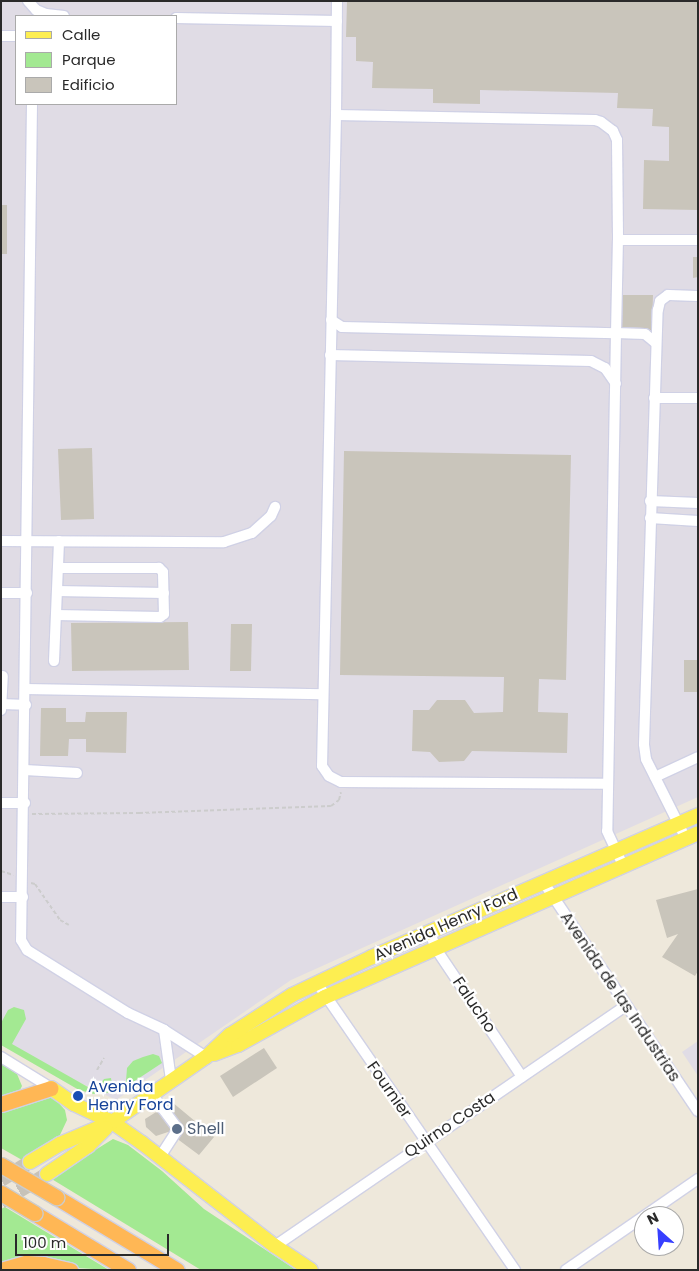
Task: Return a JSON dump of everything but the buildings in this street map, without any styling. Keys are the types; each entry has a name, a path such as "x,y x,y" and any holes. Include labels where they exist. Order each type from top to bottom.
{"highway":[{"path":"1,1104 51,1088"},
{"path":"1,1165 176,1270"},
{"path":"1,1193 128,1270"},
{"path":"1,1270 26,1263 43,1264 70,1270"}],"main road":[{"name":"Avenida Henry Ford","path":"30,1162 60,1144 112,1122 151,1093 206,1057 230,1035 268,1009 317,984 430,932 617,852 698,815"},
{"name":"Avenida Henry Ford","path":"206,1057 238,1045 325,997 692,836"},
{"path":"51,1088 74,1104 112,1122 276,1246 311,1270"},
{"path":"47,1174 88,1146 112,1122"}],"street":[{"path":"28,1 36,10 55,15"},
{"path":"337,1 322,766 328,776 341,782 607,784"},
{"path":"178,18 336,21"},
{"path":"1,36 15,36"},
{"path":"32,105 22,940 27,950 128,1013 164,1030 206,1057"},
{"path":"336,115 595,120 613,131 617,140 616,384 607,831 624,867"},
{"path":"618,240 698,240"},
{"path":"692,836 679,824 654,777 646,760 644,744 650,501 656,343 660,301 668,296 698,296"},
{"path":"331,320 342,327 645,334 656,343"},
{"path":"330,355 591,361 605,368 616,384"},
{"path":"654,398 698,398"},
{"path":"650,501 698,503"},
{"path":"1,541 224,542 252,533 271,516 275,507"},
{"path":"650,518 698,521"},
{"path":"54,661 59,542"},
{"path":"56,615 160,617 164,614 163,572 159,568 58,568"},
{"path":"56,590 164,593"},
{"path":"1,593 27,593"},
{"path":"1,710 3,676"},
{"path":"26,689 322,694"},
{"path":"1,704 26,705"},
{"path":"654,777 698,757"},
{"path":"25,770 77,773"},
{"path":"1,803 25,809"},
{"name":"Avenida de las Industrias","path":"544,883 698,1111"},
{"path":"1,897 24,897"},
{"name":"Falucho","path":"430,932 436,949 522,1077"},
{"name":"Fournier","path":"317,984 515,1270"},
{"name":"Quirno Costa","path":"276,1246 425,1142 626,1006"},
{"path":"164,1030 171,1080"},
{"path":"1,1057 51,1088"},
{"path":"151,1093 178,1129 160,1157"},
{"path":"566,1270 698,1178"}],"path":[{"path":"25,809 139,813 331,806 341,796 341,782"},
{"path":"1,871 35,884 60,920 69,925"},
{"path":"96,1070 104,1058"}],"shaded area":[{"path":"1,1 698,1 698,797 291,980 116,1100 1,1045"},
{"path":"698,1041 698,1076 682,1052"}],"green space":[{"path":"14,1007 24,1010 26,1019 12,1044 95,1091 104,1079 111,1078 112,1086 126,1081 127,1068 133,1061 153,1054 159,1056 162,1063 118,1092 94,1094 79,1090 1,1045 1,1023 8,1010"},
{"path":"1,1063 17,1074 22,1086 19,1092 1,1099"},
{"path":"50,1096 65,1110 67,1120 60,1135 22,1160 1,1148 1,1109"},
{"path":"113,1139 128,1145 162,1171 204,1209 296,1270 201,1270 50,1178"},
{"path":"5,1207 109,1270 1,1263 1,1209"}],"tunnel":[{"path":"1,1180 30,1162"},
{"path":"1,1202 47,1174"}],"place":[{"name":"Avenida Henry Ford","path":"78,1096"},
{"name":"Shell","path":"177,1129"}]}
